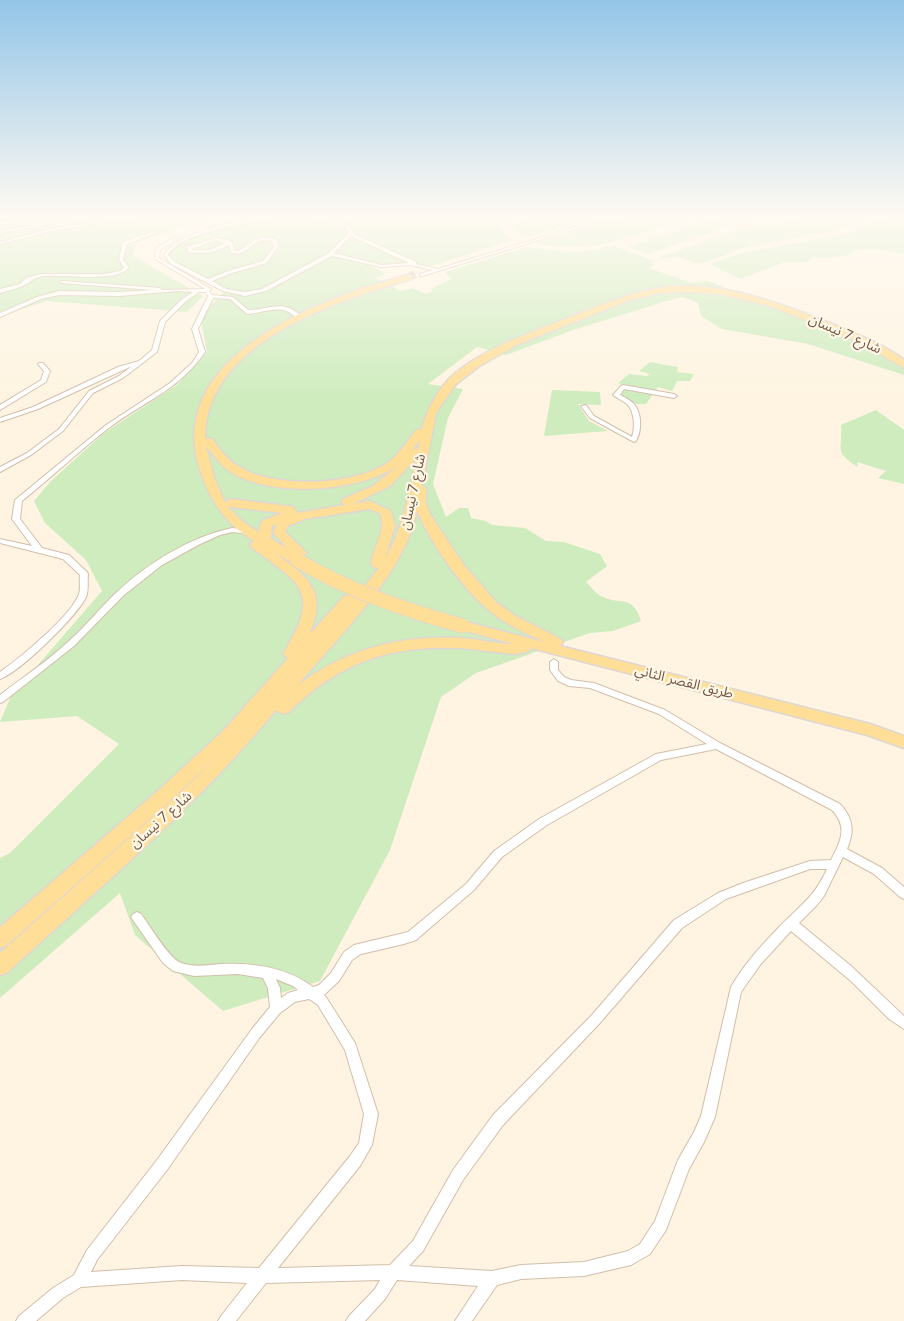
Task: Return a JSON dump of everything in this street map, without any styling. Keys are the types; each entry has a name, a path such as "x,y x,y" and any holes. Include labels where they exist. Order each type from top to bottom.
{"main road":[{"path":"301,559 256,535 229,516 215,498 201,454 200,435 204,408 214,388 229,366 267,335 298,317 348,296 415,276"},
{"path":"275,683 286,659 301,638 308,620 310,601 304,583 254,543 256,535 231,503 218,481 208,440 214,405 222,387 238,366 256,348 294,323 321,310 415,276"},
{"name":"شارع 7 نيسان","path":"0,939 174,787 231,734 378,564 401,520 420,432 425,412 431,399 446,381 472,361 512,341 615,299 658,288 710,288 760,296 858,334 904,360"},
{"name":"شارع 7 نيسان","path":"0,966 187,797 232,752 380,578 402,541 409,519 416,476 431,412 446,389 460,375 516,342 643,293 674,290 702,290 756,298 861,339 890,354 904,365"},
{"path":"208,440 233,469 246,476 285,483 318,485 354,479 389,467 398,460 420,432"},
{"path":"256,535 264,531 266,524 283,516 344,503 378,489 402,470 416,451"},
{"path":"416,476 420,482 420,504 424,514 473,585 500,613 532,632 554,641 574,655"},
{"path":"231,503 267,509 306,510"},
{"path":"301,559 279,532 283,524 302,516 370,505 385,511 389,522 386,538 379,550 378,564"},
{"name":"طريق القصر الثاني","path":"301,559 343,586 427,617 870,730 904,742"},
{"path":"187,797 247,748 294,695 318,677 351,658 388,646 434,642 519,649 542,646"}],"street":[{"path":"0,291 27,282 28,279 39,276"},
{"path":"70,276 89,276"},
{"path":"184,276 224,298"},
{"path":"199,276 233,293 254,293 288,276"},
{"path":"209,281 221,276"},
{"path":"0,286 48,280 146,286 170,291"},
{"path":"0,315 39,298 59,293 120,294 198,288 206,291 211,296 233,299 247,312 281,307 293,311 298,317"},
{"path":"0,470 29,454 61,430 91,392 121,377 157,348 160,325 164,318 198,288"},
{"path":"39,550 16,519 20,500 110,424 166,387 190,367 202,352 196,329 211,296"},
{"path":"0,420 29,412 96,378 144,359"},
{"path":"0,408 44,381 47,371 41,364"},
{"path":"584,406 592,417 634,440 638,433 637,419 631,404 616,395 617,391 623,387 674,396"},
{"path":"0,700 71,644 121,593 159,562 197,542 232,530 256,535"},
{"path":"0,541 66,557 84,574 83,595 55,630 2,674"},
{"path":"24,1321 58,1293 79,1280 182,1273 262,1276 393,1272 492,1279 521,1272 584,1268 613,1263 631,1258 645,1249 661,1225 683,1165 708,1117 735,991 749,970 821,892 842,851 848,836 848,827 841,812 717,745 680,721 641,702 591,685 568,683 561,679 554,670 554,662"},
{"path":"79,1280 92,1255 162,1165 256,1033 276,1009 292,997 313,993 329,985 353,951 366,946 394,942 412,936 470,887 498,854 542,822 659,757 717,745"},
{"path":"842,851 878,870 904,894"},
{"path":"354,1321 380,1294 393,1272 418,1246 458,1176 498,1120 594,1020 678,924 722,896 746,886 810,865 835,864"},
{"path":"137,917 167,959 184,970 238,969 267,972 289,978 313,993 340,1026 351,1047 371,1114 365,1145 355,1160 226,1321"},
{"path":"791,924 855,976 891,1015 904,1023"},
{"path":"267,972 274,988 276,1009"},
{"path":"463,1321 492,1279"}],"green space":[{"path":"0,276 167,276 203,296 187,312 47,301 0,316"},
{"path":"198,276 380,276 374,278 401,291 413,288 426,294 433,291 431,289 451,279 448,276 670,276 691,283 708,281 862,341 904,367 904,375 808,344 722,329 701,316 698,303 683,297 573,330 506,355 477,347 428,384 463,389 448,418 433,484 446,517 459,508 468,508 471,518 486,521 492,525 525,528 546,541 564,542 600,554 607,566 586,582 595,592 607,599 629,603 638,612 641,621 613,631 590,633 476,673 441,697 390,850 320,981 223,1011 135,935 120,893 0,998 0,858 10,853 119,744 77,716 0,722 11,696 102,591 86,560 45,523 34,501 51,481 104,433 177,385 207,352 202,327 202,314 226,290"},
{"path":"734,276 750,276 741,279"},
{"path":"650,362 678,367 677,372 694,374 690,381 677,381 672,391 658,387 646,404 633,404 618,394 626,385 618,383 629,374 647,376 650,374 639,371"},
{"path":"552,390 600,392 601,405 578,404 589,421 608,431 544,436"},
{"path":"876,410 904,430 904,484 878,478 886,471 857,462 858,467 842,454 841,425"}]}
